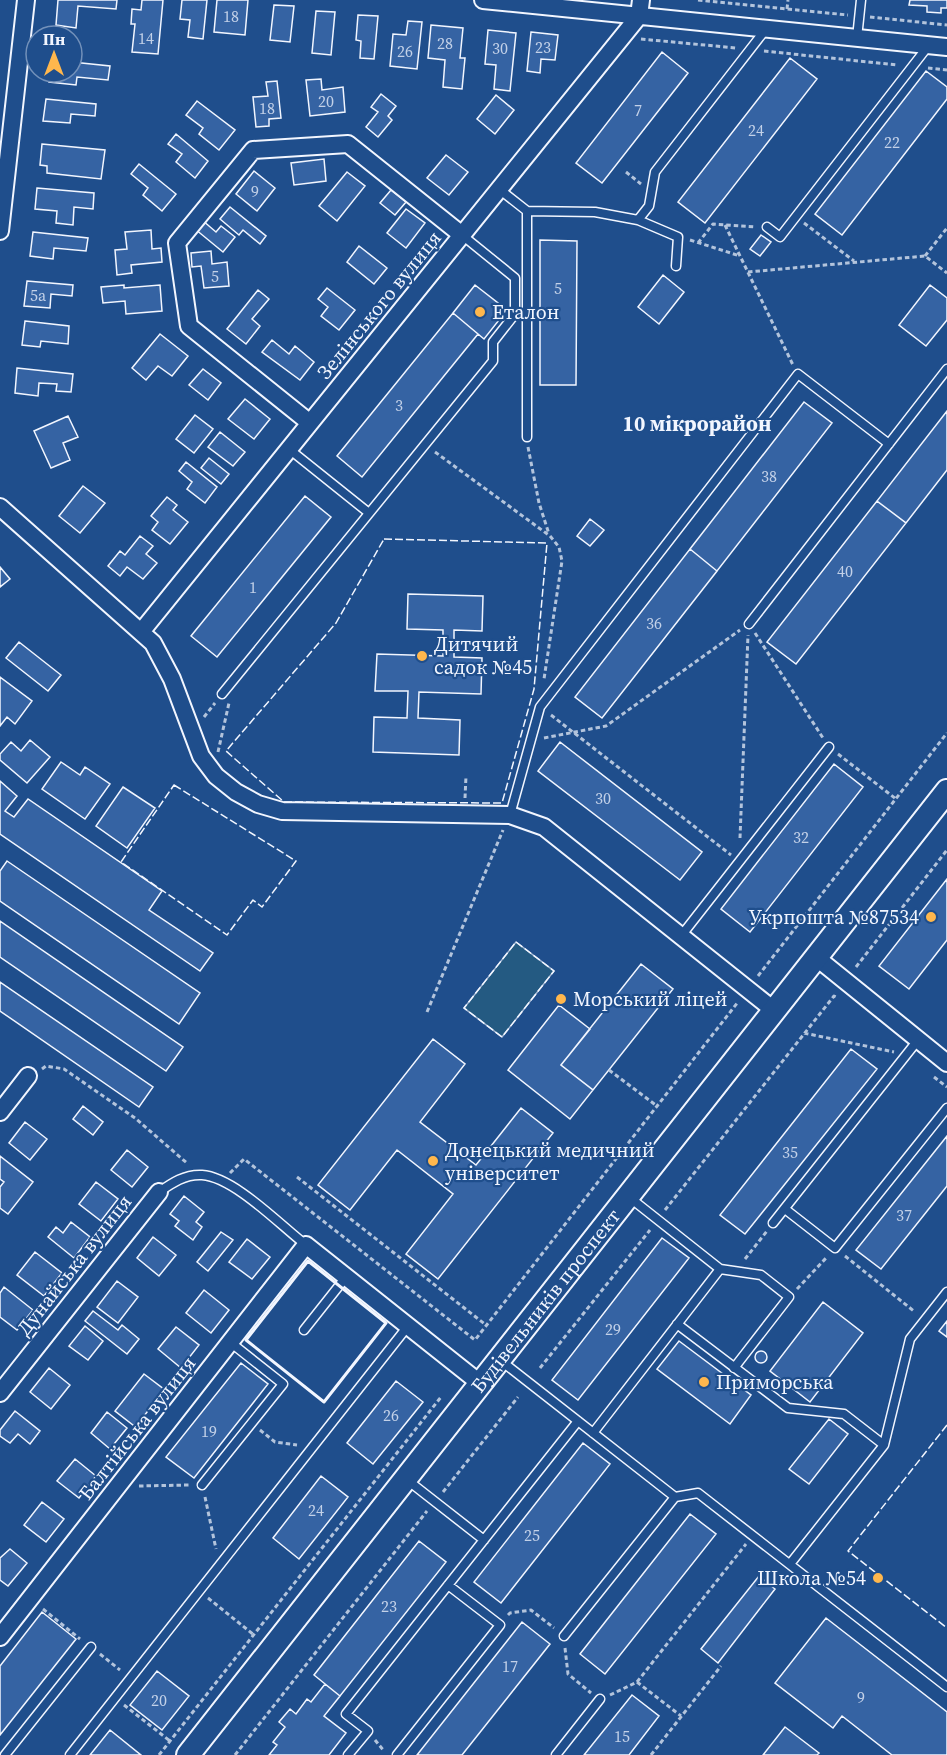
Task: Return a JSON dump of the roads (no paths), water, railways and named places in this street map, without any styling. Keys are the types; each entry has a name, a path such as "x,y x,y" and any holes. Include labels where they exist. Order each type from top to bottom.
{"main road":[{"name":"Будівельників проспект","path":"188,1755 947,791"}],"street":[{"path":"0,231 26,0"},
{"path":"483,0 640,8 767,29 947,47"},
{"name":"Зелінського вулиця","path":"141,632 622,37 640,8"},
{"path":"310,423 189,326 177,243 252,150 348,144 462,236"},
{"path":"0,507 153,643 164,661 201,756 216,776 236,792 258,804 282,812 510,815 544,827 775,1011"},
{"path":"817,958 947,1063"},
{"path":"0,1112 28,1076"},
{"name":"Дунайська вулиця","path":"0,1393 159,1192"},
{"path":"306,1245 481,1384"},
{"name":"Балтійська вулиця","path":"0,1637 306,1245"}],"lane":[{"path":"858,38 861,0"},
{"path":"638,220 649,206 656,172 767,29"},
{"path":"767,228 780,237 929,45"},
{"path":"499,189 527,212 595,212 638,220 678,237 676,266"},
{"path":"527,212 527,437"},
{"path":"222,694 493,361 493,342 515,314 515,278 462,236"},
{"path":"749,624 947,369"},
{"path":"510,815 540,706 798,374 889,444"},
{"path":"289,449 369,513"},
{"path":"681,936 829,747"},
{"path":"773,1223 918,1040"},
{"path":"785,1209 835,1248 947,1108"},
{"path":"159,1192 178,1179 200,1175 223,1179 306,1245"},
{"path":"628,1197 720,1269 761,1275 789,1297 734,1368"},
{"path":"593,1433 720,1269"},
{"path":"304,1330 346,1276"},
{"path":"790,1564 884,1445 910,1339 947,1292"},
{"path":"677,1324 788,1408 844,1414 884,1445"},
{"path":"70,1755 408,1326"},
{"path":"202,1485 283,1384 230,1342"},
{"path":"500,1360 675,1497"},
{"path":"348,1755 368,1731 346,1714 578,1421"},
{"path":"406,1479 484,1540"},
{"path":"564,1636 675,1497 698,1493 947,1687"},
{"path":"397,1755 500,1625 448,1585"},
{"path":"5,1755 91,1647"},
{"path":"556,1755 600,1699"}],"place":[{"name":"Еталон","path":"480,312"},
{"name":"Дитячий садок №45","path":"422,656"},
{"name":"Укрпошта №87534","path":"931,917"},
{"name":"Морський ліцей","path":"561,999"},
{"name":"Донецький медичний університет","path":"433,1161"},
{"name":"Приморська","path":"704,1382"},
{"name":"Школа №54","path":"878,1578"}],"district":[{"name":"10 мікрорайон","path":"697,424"}]}
